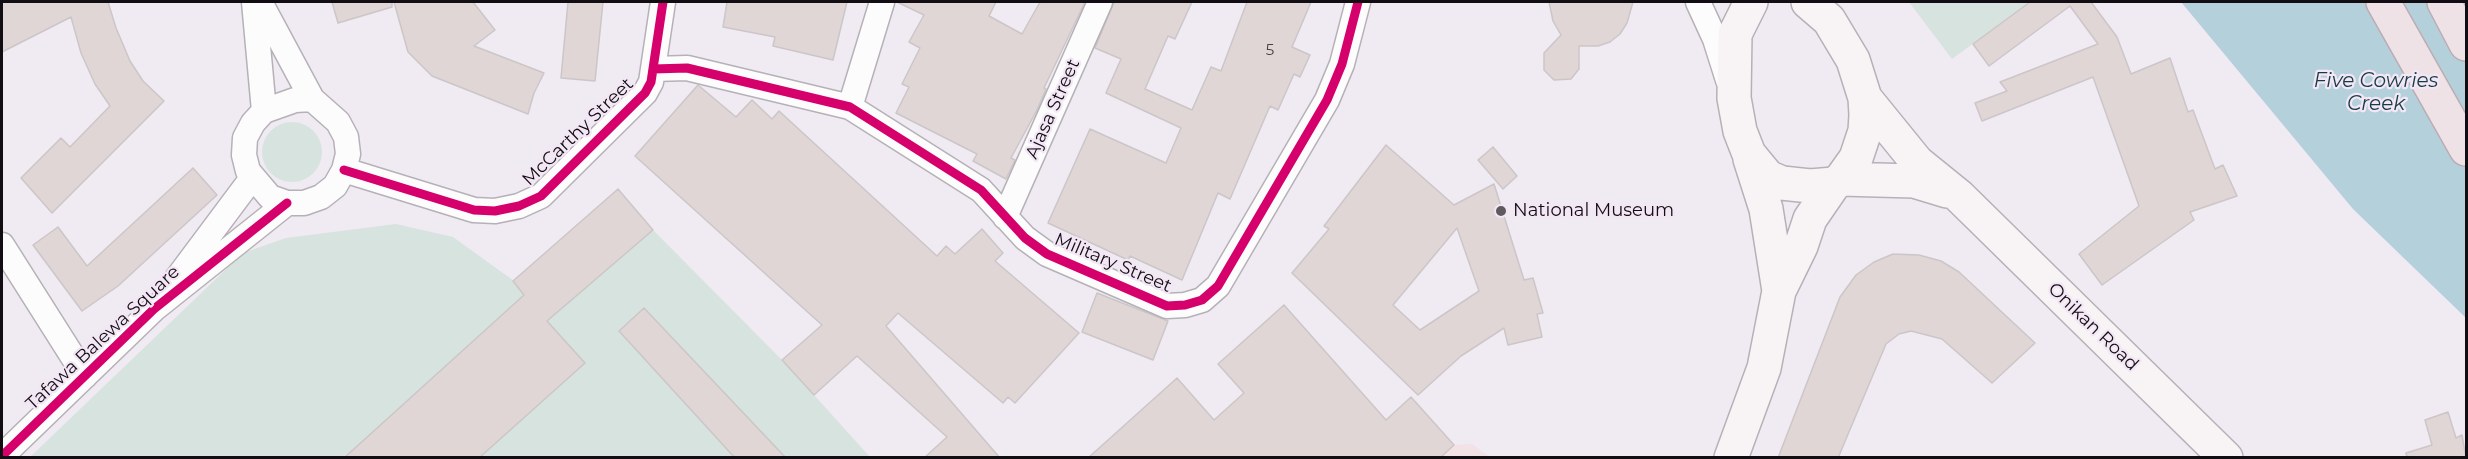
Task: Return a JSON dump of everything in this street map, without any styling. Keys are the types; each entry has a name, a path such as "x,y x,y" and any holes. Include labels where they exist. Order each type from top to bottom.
{"highway":[{"path":"2383,2 2466,149"},
{"path":"2447,5 2466,44"}],"main road":[{"path":"1751,2 1735,34 1734,98 1740,131 1766,209 1779,291"},
{"path":"1731,458 1764,368 1779,291 1801,246 1810,219 1856,158 1865,130 1865,98 1853,60 1820,8"},
{"name":"Onikan Road","path":"1865,98 1917,162 1959,196 2226,458"},
{"path":"1749,154 1768,177 1782,183 1810,186 1838,181 1914,181 1959,196"}],"street":[{"path":"254,2 264,111"},
{"path":"260,2 312,99 338,122 346,137 348,154 344,170 335,186 321,197 304,203 287,203 270,197 252,178 244,155 245,138 253,123 264,111 295,99 312,99"},
{"name":"McCarthy Street","path":"344,170 456,207 495,211 519,206 541,196 645,93 651,82 663,2"},
{"path":"850,107 882,2"},
{"name":"Ajasa Street","path":"1005,217 1100,2"},
{"name":"Military Street","path":"653,69 687,68 850,107 981,190 1025,238 1047,254 1167,306 1185,305 1202,300 1218,285 1327,100 1342,64 1358,2"},
{"path":"1698,2 1715,39 1734,98"},
{"name":"Tafawa Balewa Square","path":"154,309 252,178"},
{"name":"Tafawa Balewa Square","path":"2,456 154,309 287,203"},
{"path":"2,245 85,376"}],"shaded area":[{"path":"1909,2 2030,2 1952,59"},
{"path":"292,122 309,127 317,135 322,152 317,169 309,177 292,182 275,177 267,169 262,152 267,135 275,127"},
{"path":"618,189 653,230 782,360 848,364 814,395 870,457 29,458 243,253 286,238 396,224 453,237 514,281"},
{"path":"1472,444 1490,457 1440,458 1454,445"}],"water":[{"name":"Five Cowries Creek","path":"2181,2 2466,2 2466,318 2353,209"}],"building":[{"path":"2,2 108,2 130,61 143,81 164,101 52,213 21,178 61,138 70,147 110,106 95,84 81,53 71,17 2,52"},
{"path":"332,2 392,2 392,7 338,23"},
{"path":"394,2 473,2 495,30 474,46 544,73 534,93 528,114 432,76 408,52"},
{"path":"568,2 603,2 595,81 561,78"},
{"path":"727,2 847,2 833,60 773,46 775,37 723,27"},
{"path":"897,2 996,2 989,16 1022,34 1040,2 1085,2 1044,88 1046,89 1037,110 1011,158 1015,160 1006,179 973,161 977,154 896,113 909,87 902,84 920,48 909,42 924,15"},
{"path":"1114,2 1192,2 1175,39 1168,36 1145,89 1192,110 1211,67 1221,71 1247,2 1311,2 1292,47 1310,55 1300,77 1294,74 1278,110 1270,106 1230,199 1218,193 1182,280 1130,256 1128,260 1048,223 1090,129 1166,163 1181,128 1106,93 1121,59 1095,48"},
{"path":"1549,2 1633,2 1627,23 1620,34 1610,42 1598,46 1579,46 1579,69 1571,79 1554,80 1544,70 1544,53 1561,35 1553,21"},
{"path":"2030,2 2091,2 2117,37 2131,74 2170,58 2188,112 2193,110 2215,169 2223,165 2237,196 2190,212 2194,220 2102,285 2079,254 2139,206 2093,77 1982,121 1975,103 2007,91 2000,82 2098,44 2070,6 1989,66 1973,44"},
{"path":"698,85 736,117 752,100 772,119 779,111 937,256 946,246 955,254 982,229 1003,253 995,261 1079,333 1015,403 1008,397 1003,403 898,313 886,326 1000,458 924,458 947,437 857,356 814,395 782,360 822,325 635,156"},
{"path":"1386,145 1454,205 1494,184 1524,280 1533,278 1543,313 1537,314 1542,337 1508,345 1504,328 1461,356 1418,395 1292,273 1329,229 1324,226","holes":["1457,228 1479,291 1420,330 1393,305"]},
{"path":"1493,147 1517,176 1503,189 1478,160"},
{"path":"193,168 217,195 118,286 82,311 33,245 58,227 87,266"},
{"path":"618,189 653,230 547,321 585,363 479,458 344,458 524,295 513,281"},
{"path":"1893,254 1919,255 1941,261 1959,272 2035,343 1992,383 1942,339 1911,331 1899,334 1886,344 1838,458 1778,458 1840,297 1856,275 1874,262"},
{"path":"1097,293 1168,321 1153,360 1082,332"},
{"path":"1284,305 1386,420 1411,397 1454,445 1440,458 1088,458 1177,378 1214,420 1244,393 1218,364"},
{"path":"644,308 786,458 735,458 619,331"},
{"path":"2448,412 2456,438 2462,435 2466,458 2407,458 2406,453 2432,445 2425,420"}],"cycle path":[{"path":"344,170 474,210 495,211 519,206 541,196 645,93 651,82 663,2"},
{"path":"653,69 687,68 850,107 981,190 1025,238 1047,254 1167,306 1185,305 1202,300 1218,286 1327,100 1342,64 1358,2"},
{"path":"2,456 154,309 287,203"}],"place":[{"name":"National Museum","path":"1501,211"}]}
